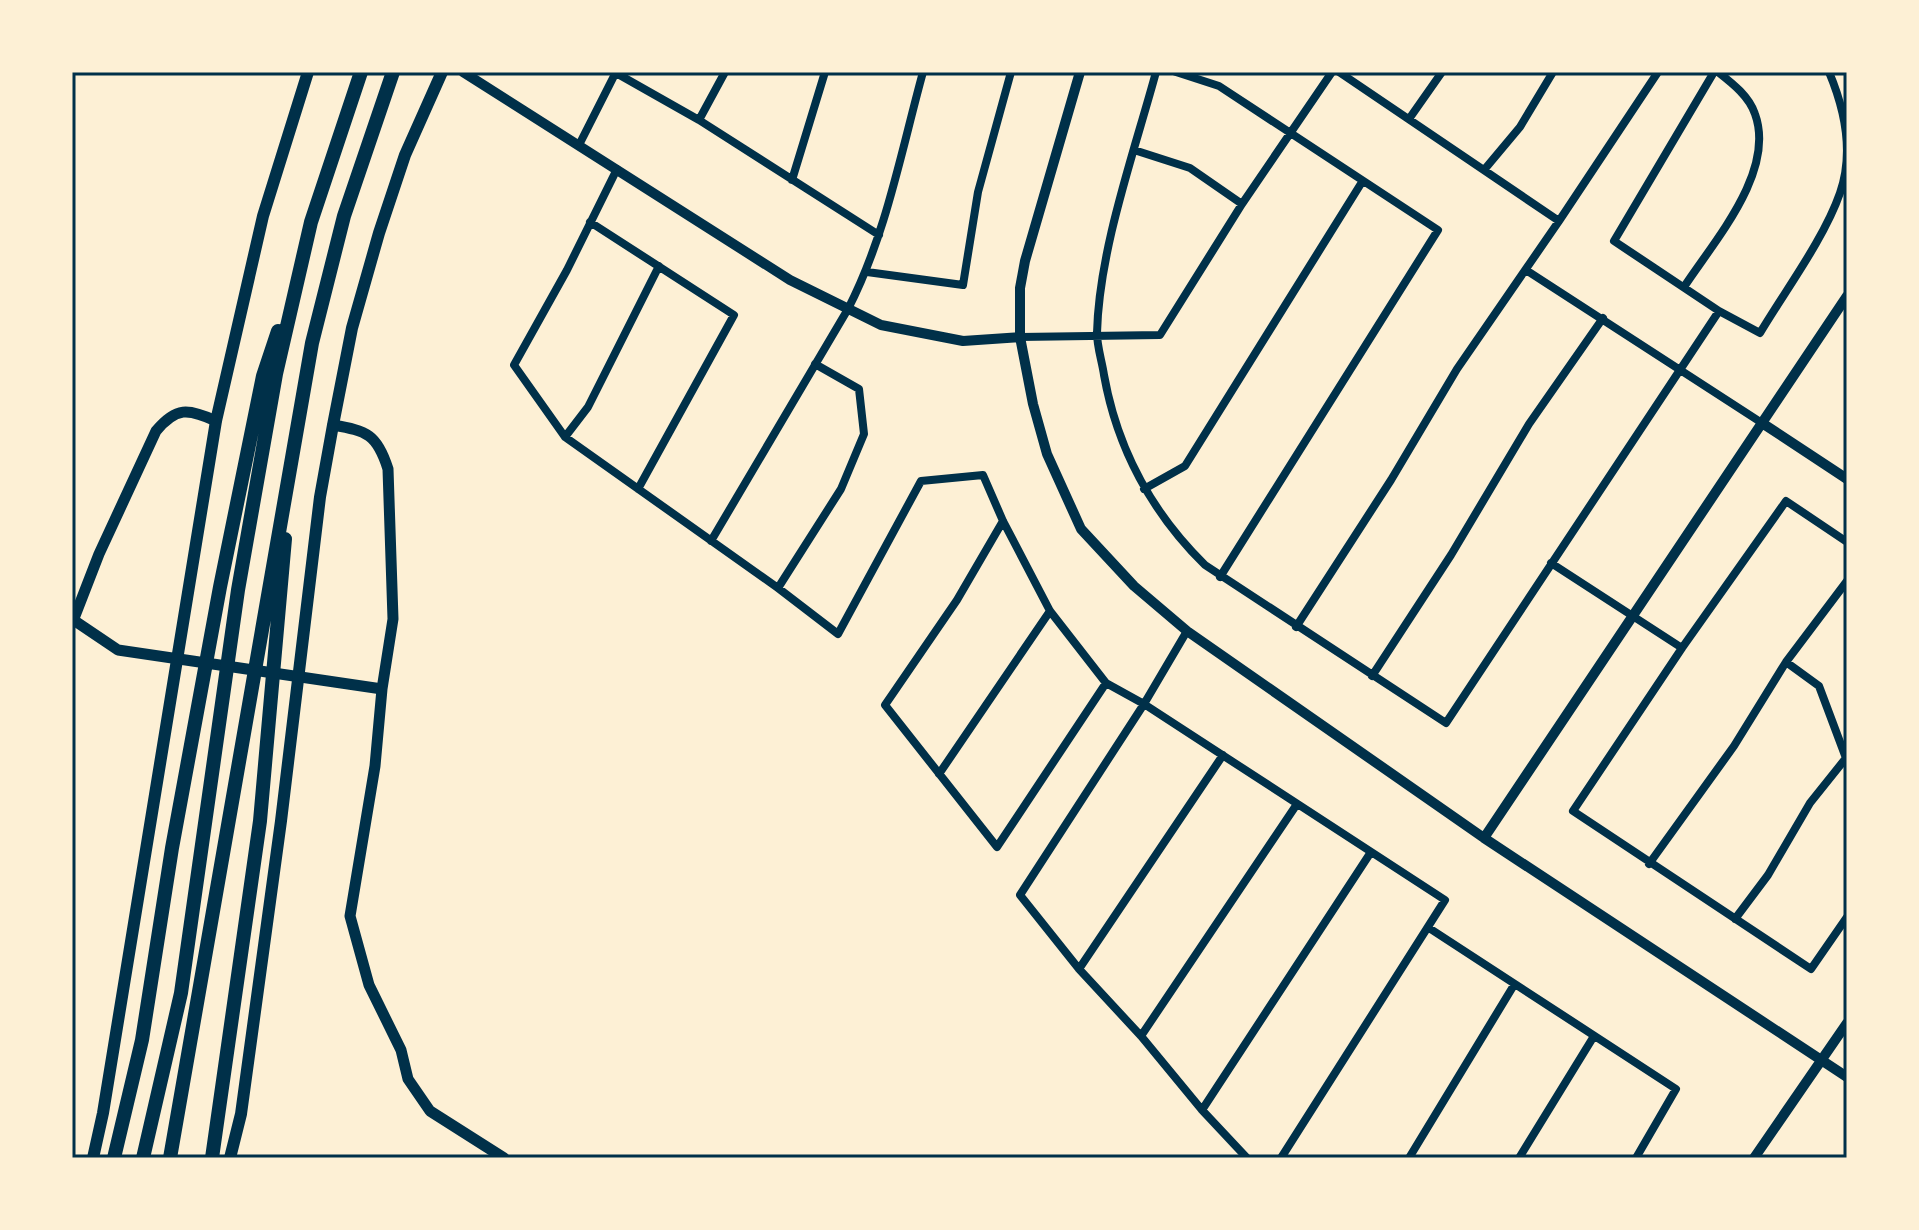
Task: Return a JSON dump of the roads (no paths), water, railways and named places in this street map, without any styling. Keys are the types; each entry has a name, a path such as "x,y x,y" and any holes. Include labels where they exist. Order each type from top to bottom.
{"highway":[{"path":"93,1158 103,1113 216,421 263,216 308,72"},
{"path":"114,1158 142,1040 172,848 263,376 361,72"},
{"path":"171,1155 312,343 344,216 393,72"},
{"path":"230,1158 241,1114 281,821 320,497 333,425 352,328 379,233 405,155 442,72"},
{"path":"144,1153 181,993 238,590 276,374 311,222"},
{"path":"212,1158 260,821 295,427"}],"main road":[{"path":"216,421 197,412 178,412 167,417 156,431 99,554 73,620 118,650 382,689"},
{"path":"333,425 364,431 381,446 388,469 393,619 382,689 375,766 350,916 356,946 369,985 401,1050 408,1079 430,1111 504,1158"}],"street":[{"path":"463,72 790,280 881,325 963,341 1160,335 1242,204 1332,72"},
{"path":"579,145 616,72 699,120 879,235"},
{"path":"699,120 725,72"},
{"path":"792,180 825,72"},
{"path":"711,541 867,272 923,72"},
{"path":"867,272 963,285 978,192 1011,72"},
{"path":"1080,72 1025,261 1020,288 1020,337 1047,454 1081,529 1134,586 1187,631 1484,838 1847,1077"},
{"path":"1156,72 1110,243 1097,336 1108,402 1136,475 1183,544 1220,577 1446,723 1719,311"},
{"path":"1176,72 1219,86 1438,230 1220,577"},
{"path":"1339,72 1559,221"},
{"path":"1409,119 1442,72"},
{"path":"1484,170 1520,127 1553,72"},
{"path":"1296,627 1391,480 1457,369 1658,72"},
{"path":"1684,287 1745,194 1758,152 1755,112 1741,92 1716,72 1614,241 1719,311 1760,333 1813,246 1840,193 1846,166 1846,125 1829,72"},
{"path":"1134,150 1190,168 1242,204"},
{"path":"617,169 514,365 565,437 838,634 921,481 983,475 1050,611 1106,683 1144,704 1445,900 1281,1158"},
{"path":"1144,489 1185,466 1362,182"},
{"path":"590,222 734,315 638,489"},
{"path":"565,437 588,407 659,266"},
{"path":"1526,270 1847,479"},
{"path":"1484,838 1847,296"},
{"path":"1372,676 1451,555 1529,424 1603,318"},
{"path":"778,588 841,489 864,434 859,389 815,364"},
{"path":"1847,542 1786,501 1682,648 1573,811 1811,969 1847,917"},
{"path":"1003,521 957,600 885,705 997,847 1106,683"},
{"path":"1551,563 1682,648"},
{"path":"1649,864 1734,746 1786,662 1847,581"},
{"path":"939,774 1050,611"},
{"path":"1187,631 1144,704 1020,895 1079,969 1247,1158"},
{"path":"1735,919 1768,875 1810,803 1846,758 1819,686 1786,662"},
{"path":"1079,969 1223,755"},
{"path":"1141,1036 1297,804"},
{"path":"1202,1110 1371,852"},
{"path":"1429,928 1676,1089 1636,1158"},
{"path":"1409,1158 1514,985"},
{"path":"1754,1158 1847,1023"},
{"path":"1519,1158 1594,1036"}]}
